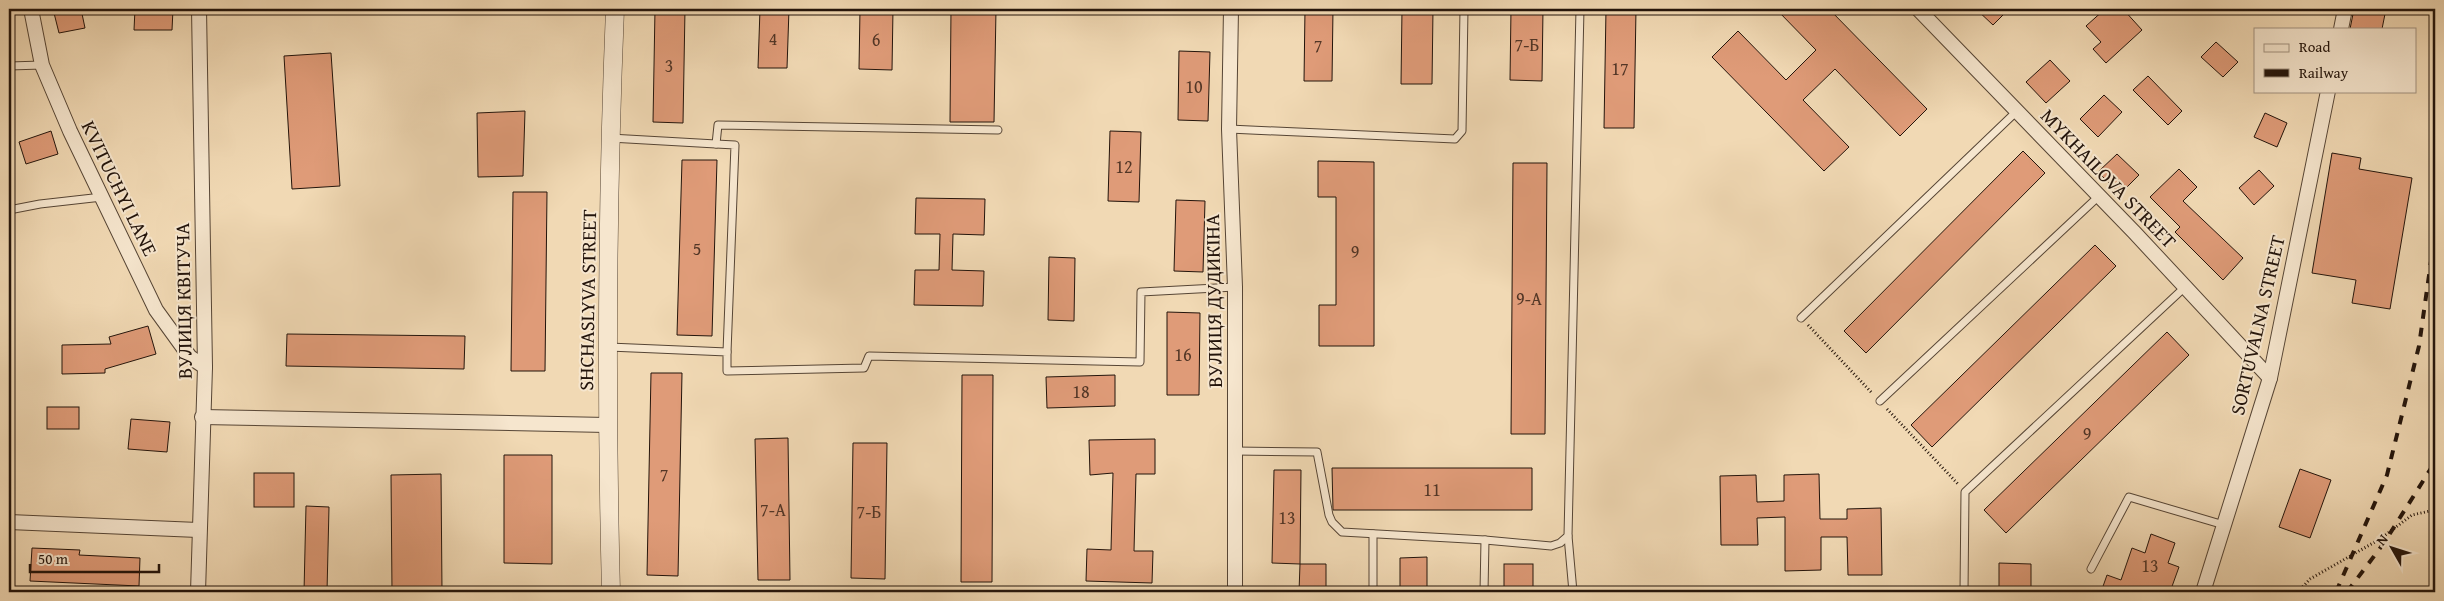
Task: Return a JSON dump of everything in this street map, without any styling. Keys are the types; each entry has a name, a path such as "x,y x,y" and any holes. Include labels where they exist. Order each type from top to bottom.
{"street":[{"name":"KVITUCHYI LANE","path":"31,9 42,65 70,130 156,310 190,357 205,367"},
{"name":"ВУЛИЦЯ КВІТУЧА","path":"198,9 205,367 198,530 198,592"},
{"name":"SHCHASLYVA STREET","path":"611,592 606,425 610,138 615,9"},
{"name":"ВУЛИЦЯ ДУДИКІНА","path":"1232,9 1229,129 1235,287 1235,592"},
{"name":"MYKHAILOVA STREET","path":"1918,9 2099,196 2270,378"},
{"path":"2341,28 2345,9"},
{"name":"SORTUVALNA STREET","path":"2204,592 2270,378 2328,92"},
{"path":"202,416 606,425"},
{"path":"9,522 198,530"}],"lane":[{"path":"1229,129 1455,139 1462,131 1464,9"},
{"path":"1573,592 1568,536 1580,9"},
{"path":"9,66 42,65"},
{"path":"1801,318 2017,111"},
{"path":"716,144 718,125 998,130"},
{"path":"610,138 735,145 727,371 864,368 869,356 1140,362 1141,292 1235,287"},
{"path":"9,210 102,196"},
{"path":"1880,401 2099,196"},
{"path":"1964,592 1965,492 2185,287"},
{"path":"608,347 727,352"},
{"path":"1235,451 1317,452 1332,522 1342,532 1485,540 1551,546 1560,543 1568,536"},
{"path":"2092,568 2128,497 2224,525"},
{"path":"1372,534 1373,592"},
{"path":"1484,592 1485,540"}],"path":[{"path":"2298,592 2310,579 2380,539 2412,515 2430,511 2435,518"}],"building":[{"path":"53,9 81,9 85,28 59,33"},
{"path":"135,9 173,9 172,30 134,30"},
{"path":"655,9 685,9 683,123 653,122"},
{"path":"760,9 789,9 787,68 758,68"},
{"path":"860,9 893,9 892,70 859,69"},
{"path":"951,9 996,9 994,122 950,122"},
{"path":"1305,9 1333,9 1332,81 1304,81"},
{"path":"1402,9 1433,9 1432,84 1401,84"},
{"path":"1511,9 1543,9 1542,81 1510,80"},
{"path":"1606,9 1636,9 1634,128 1604,128"},
{"path":"1776,9 1829,9 1927,109 1900,136 1835,69 1803,100 1849,147 1824,171 1712,57 1738,31 1786,80 1816,50"},
{"path":"1976,9 2009,9 1993,25"},
{"path":"2105,9 2123,9 2142,30 2106,63 2093,49 2101,42 2086,26"},
{"path":"2354,9 2386,9 2382,28 2350,28"},
{"path":"2216,42 2238,62 2223,77 2201,57"},
{"path":"1179,51 1210,52 1208,121 1178,120"},
{"path":"331,53 340,186 292,189 284,56"},
{"path":"2050,60 2070,81 2046,103 2026,82"},
{"path":"2148,76 2182,111 2168,125 2133,90"},
{"path":"2104,95 2122,112 2098,137 2080,119"},
{"path":"525,111 523,176 478,177 477,113"},
{"path":"2265,113 2287,123 2277,147 2254,137"},
{"path":"51,131 58,154 26,164 19,142"},
{"path":"1110,131 1141,132 1139,202 1108,201"},
{"path":"2023,151 2045,173 1866,353 1844,331"},
{"path":"2332,153 2361,158 2359,169 2412,178 2390,309 2352,303 2356,280 2312,273"},
{"path":"2117,154 2139,175 2120,194 2098,172"},
{"path":"682,160 717,160 712,336 677,335"},
{"path":"1318,161 1374,162 1374,346 1319,346 1319,305 1336,305 1336,197 1318,197"},
{"path":"1513,163 1547,163 1545,434 1511,434"},
{"path":"2179,169 2197,187 2183,201 2243,258 2223,280 2175,232 2180,227 2150,197"},
{"path":"2259,170 2274,186 2254,205 2239,188"},
{"path":"513,192 547,192 545,371 511,371"},
{"path":"916,198 985,199 984,235 953,234 952,270 984,271 983,306 914,305 915,270 939,270 940,234 915,234"},
{"path":"1176,200 1205,201 1203,272 1174,271"},
{"path":"2095,245 2116,266 1932,447 1911,425"},
{"path":"1049,257 1075,258 1074,321 1048,320"},
{"path":"1167,312 1200,313 1199,395 1167,395"},
{"path":"148,326 156,354 105,369 105,373 62,374 62,345 111,344 109,337"},
{"path":"2167,332 2189,355 2006,533 1984,510"},
{"path":"287,334 465,336 464,369 286,366"},
{"path":"651,373 682,373 678,576 647,575"},
{"path":"962,375 993,375 992,582 961,582"},
{"path":"1115,375 1115,406 1047,408 1046,377"},
{"path":"47,407 79,407 79,429 47,429"},
{"path":"131,419 170,422 167,452 128,449"},
{"path":"788,438 790,580 758,580 755,439"},
{"path":"1155,439 1155,474 1136,474 1134,551 1153,551 1152,583 1086,581 1087,549 1111,550 1113,473 1090,475 1089,440"},
{"path":"853,443 887,443 885,579 851,578"},
{"path":"504,455 552,455 552,564 504,563"},
{"path":"1332,468 1532,468 1532,510 1333,510"},
{"path":"2300,469 2331,480 2310,538 2279,527"},
{"path":"1274,470 1301,470 1300,564 1272,563"},
{"path":"254,473 294,473 294,507 254,507"},
{"path":"441,474 442,592 392,592 391,475"},
{"path":"1819,474 1820,519 1847,519 1847,509 1881,508 1882,575 1848,575 1847,537 1821,537 1821,570 1785,571 1785,517 1757,518 1758,545 1721,545 1720,476 1756,475 1757,502 1784,501 1784,475"},
{"path":"306,506 329,507 327,592 304,592"},
{"path":"2151,534 2175,543 2168,563 2179,567 2170,592 2101,592 2107,575 2121,580 2132,548 2145,553"},
{"path":"32,548 80,550 79,555 140,558 139,586 30,581"},
{"path":"1427,557 1427,592 1400,592 1400,558"},
{"path":"1999,563 2031,564 2031,592 1999,592"},
{"path":"1300,564 1326,564 1326,592 1299,592"},
{"path":"1504,564 1533,564 1533,592 1504,592"}],"railway":[{"path":"2336,592 2387,475 2419,346 2435,233"},
{"path":"2347,592 2384,543 2435,462"}]}
